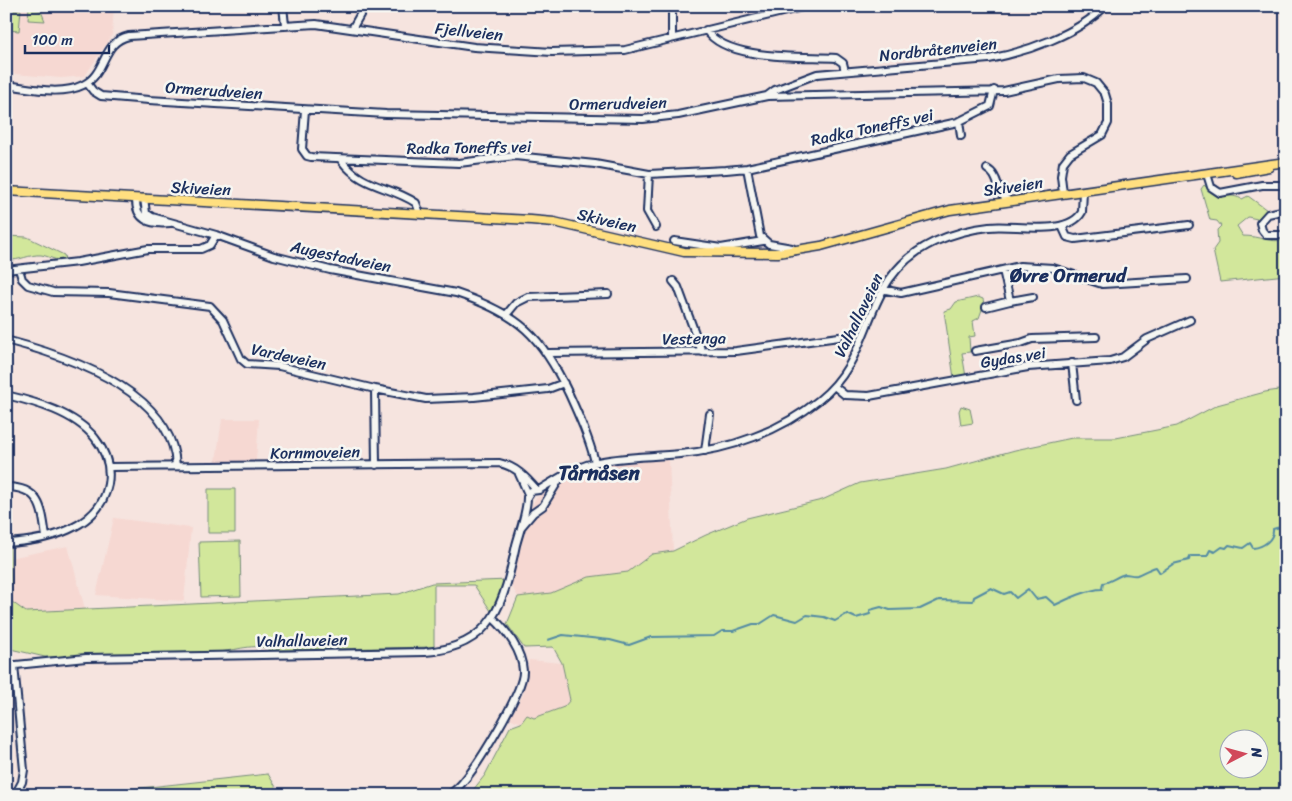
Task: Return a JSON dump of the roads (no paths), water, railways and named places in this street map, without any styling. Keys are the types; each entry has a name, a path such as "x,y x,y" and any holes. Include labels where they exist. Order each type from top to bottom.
{"main road":[{"name":"Skiveien","path":"6,191 554,222 684,252 757,254 795,251 931,214 1008,200 1284,162"}],"street":[{"path":"283,6 285,25"},
{"path":"352,29 365,6"},
{"path":"672,6 672,38"},
{"name":"Fjellveien","path":"87,83 98,71 110,47 124,37 285,25 324,24 436,42 552,52 625,50 807,6"},
{"name":"Nordbråtenveien","path":"767,96 800,79 817,74 971,61 1006,56 1070,30 1105,6"},
{"path":"706,30 712,39 727,48 764,54 836,58 843,64 845,71"},
{"name":"Ormerudveien","path":"87,83 96,93 103,96 305,110 433,115 655,119 767,96 1011,90 1074,78 1092,81 1103,90 1108,104 1107,126 1102,135 1070,154 1062,163 1060,176 1062,193"},
{"path":"6,85 62,90 87,83"},
{"name":"Radka Toneffs vei","path":"305,110 304,153 311,158 459,163 515,156 595,164 649,174 747,168 959,121 990,106 994,90"},
{"path":"959,121 961,136"},
{"path":"341,160 349,170 370,184 416,202 420,213"},
{"path":"747,168 758,229 764,241"},
{"path":"987,169 993,172 1004,198 1008,200"},
{"path":"649,174 647,211 656,227"},
{"path":"1207,174 1211,187 1220,193 1266,185 1286,185"},
{"path":"1083,191 1084,205 1080,215 1073,222 1062,226 1066,237 1075,239 1189,225"},
{"name":"Augestadveien","path":"140,198 146,213 170,223 216,235 288,260 456,293 479,301 506,315 536,337 548,353 585,430 595,462"},
{"path":"1286,210 1268,214 1260,223 1266,235 1286,235"},
{"name":"Valhallaveien","path":"537,490 595,462 705,451 747,439 783,423 813,405 834,386 854,358 882,289 892,274 926,246 948,237 990,227 1062,226"},
{"path":"6,270 78,262 148,249 204,248 213,243 216,235"},
{"path":"674,241 720,248 764,241 776,246 792,248 795,251"},
{"path":"882,289 902,293 1020,266 1040,266 1102,284 1187,279"},
{"name":"Vardeveien","path":"19,269 22,279 28,285 53,292 93,291 204,304 215,310 223,320 244,362 279,366 426,399 548,389 564,384"},
{"path":"1003,270 1010,301"},
{"path":"673,281 678,288 702,352"},
{"path":"506,315 516,303 528,297 608,294"},
{"path":"986,307 1033,297"},
{"name":"Gydas vei","path":"834,386 845,395 869,396 1028,367 1110,361 1123,357 1147,340 1190,320"},
{"name":"Gydas vei","path":"975,351 1021,343 1032,339 1096,336"},
{"name":"Vestenga","path":"548,353 702,352 756,349 839,337"},
{"path":"6,340 32,347 84,367 135,396 158,415 169,435 176,466"},
{"path":"1072,363 1076,400"},
{"path":"375,389 376,465"},
{"path":"6,395 40,404 85,429 102,448 109,467 106,493 92,515 77,526 46,537 6,543"},
{"path":"705,451 710,414"},
{"name":"Kornmoveien","path":"109,467 499,463 510,466 519,472 537,490"},
{"path":"519,472 531,507 538,508 543,506 559,479"},
{"path":"6,487 27,491 39,502 46,537"},
{"path":"528,498 537,490 546,498"},
{"name":"Valhallaveien","path":"6,666 95,658 434,651 450,647 468,640 493,618 505,593 528,498"},
{"name":"Valhallaveien","path":"521,528 538,508"},
{"path":"449,795 468,776 513,702 522,680 522,666 517,651 511,639 493,618"},
{"path":"14,665 24,770 22,782 15,795"}],"waterway":[{"path":"1286,491 1283,501 1286,503"},
{"path":"548,640 563,635 610,640 629,645 651,637 714,636 722,631 733,631 753,624 760,624 774,615 797,621 807,615 824,617 835,621 847,614 856,618 870,614 870,610 881,607 890,610 920,609 939,600 973,601 974,597 991,588 1004,594 1010,592 1016,598 1028,589 1036,599 1046,597 1055,605 1085,592 1102,589 1103,583 1125,574 1137,575 1156,567 1160,573 1173,564 1189,560 1190,556 1207,556 1210,550 1215,552 1229,545 1243,548 1250,543 1253,548 1260,546 1270,540 1273,529 1280,527 1286,520"}],"district":[{"name":"Øvre Ormerud","path":"1068,275"},
{"name":"Tårnåsen","path":"599,473"}]}
